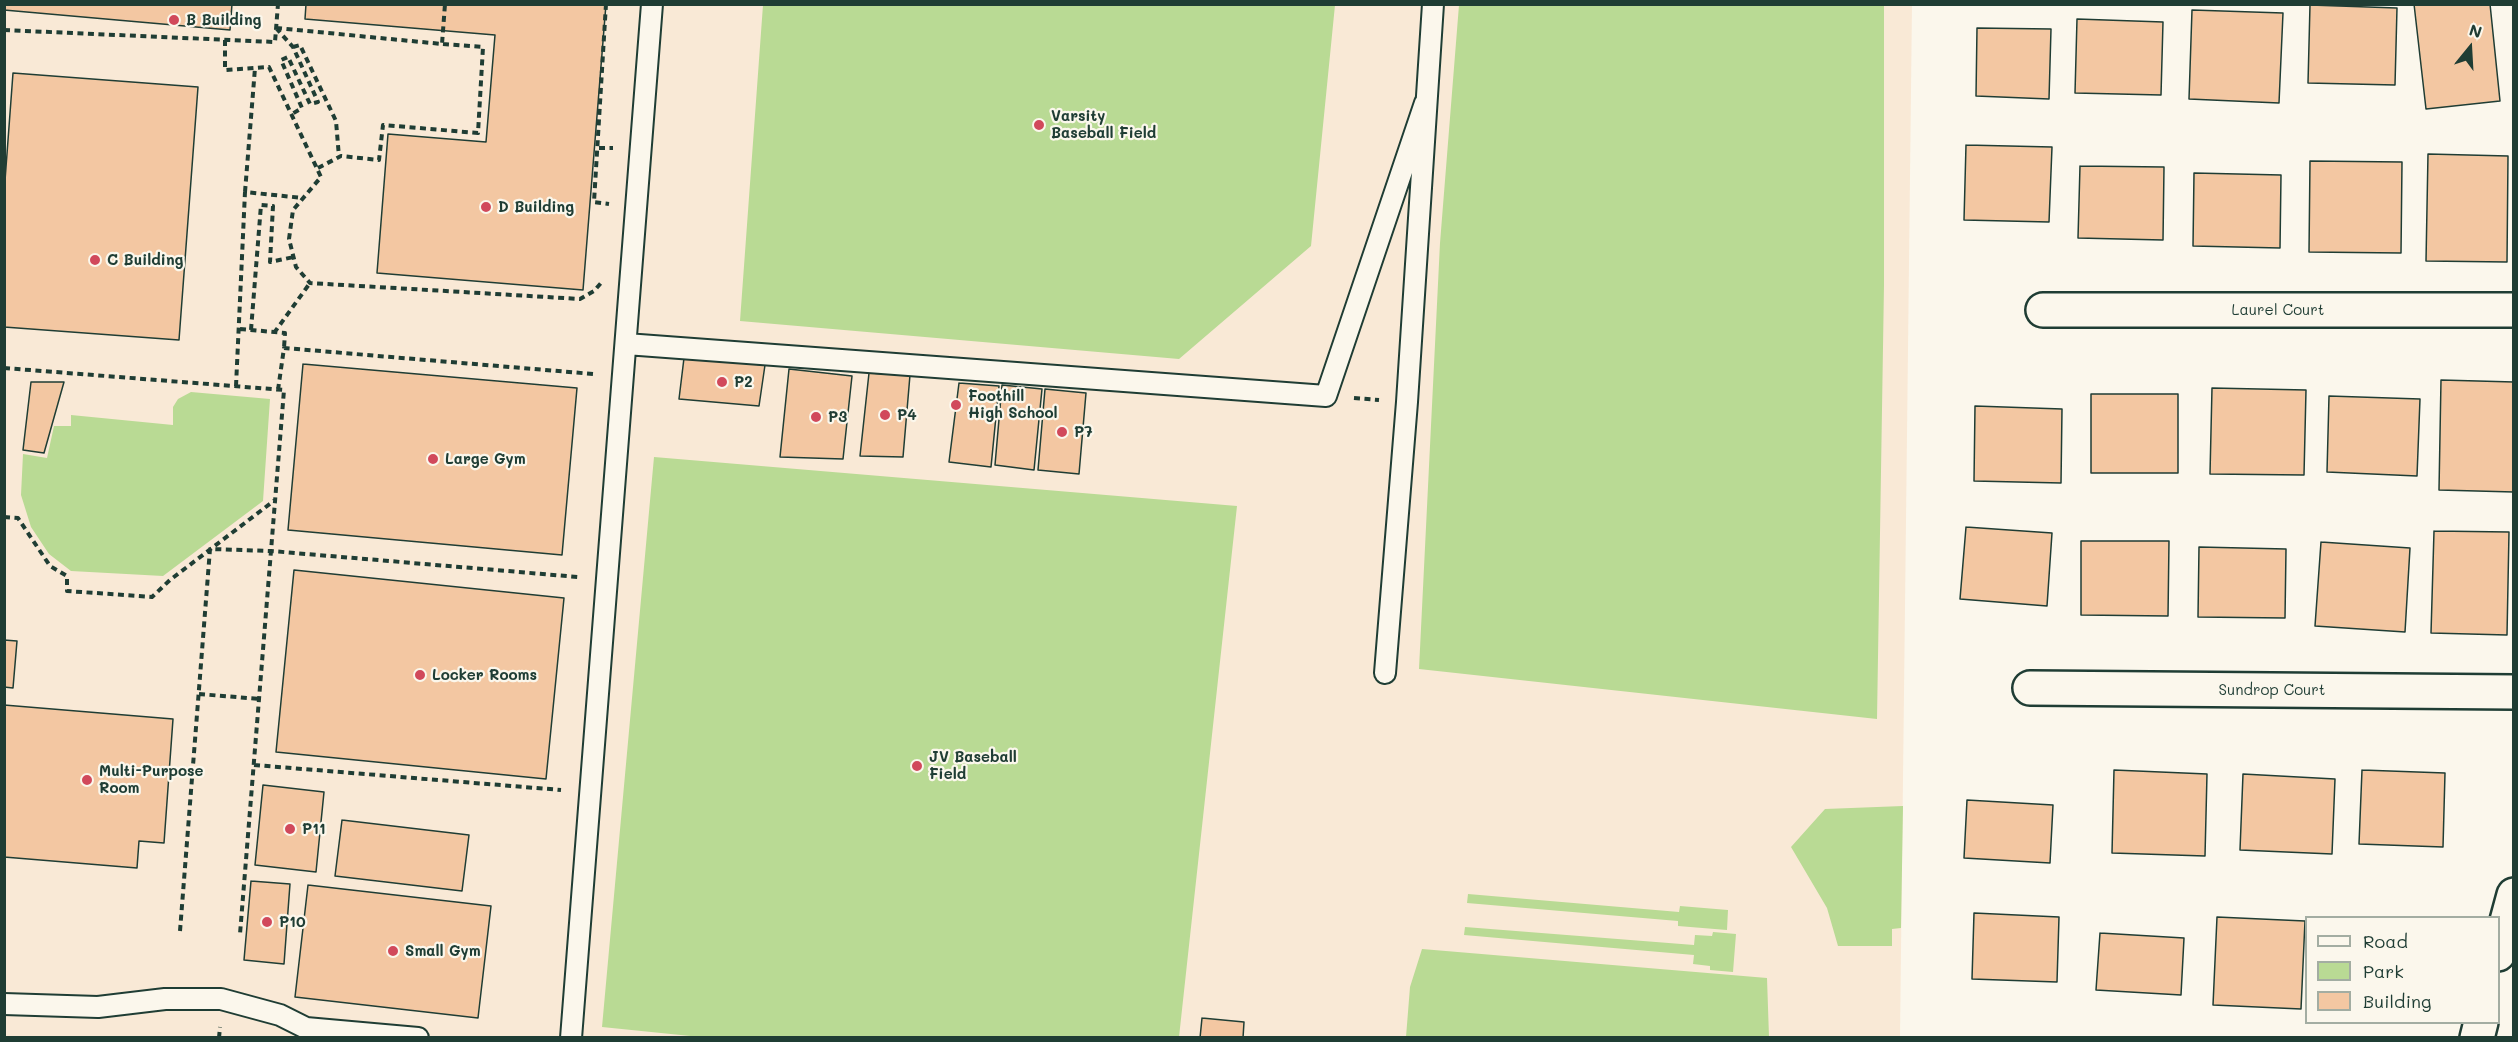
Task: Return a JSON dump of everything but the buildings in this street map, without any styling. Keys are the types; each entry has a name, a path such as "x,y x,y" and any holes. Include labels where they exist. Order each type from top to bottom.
{"street":[{"name":"Laurel Court","path":"2043,310 2514,310"},
{"name":"Sundrop Court","path":"2030,688 2514,692"},
{"path":"2500,950 2514,895"}],"lane":[{"path":"571,1038 652,4"},
{"path":"1385,674 1407,402 1433,4"},
{"path":"626,344 1326,396 1425,103"},
{"path":"4,1004 98,1007 165,999 221,999 280,1015 306,1028 418,1038"}],"path":[{"path":"4,30 274,42 278,4"},
{"path":"442,44 445,4"},
{"path":"606,4 594,202 611,205"},
{"path":"276,28 483,47 478,133 383,125 379,160 339,157 318,168"},
{"path":"276,28 293,47 318,102 310,104 288,57 281,60 302,108 292,114"},
{"path":"225,40 225,69 269,67 318,168 321,177 293,210 289,239 296,267 310,283 580,299 594,291 604,280"},
{"path":"293,47 300,45 336,121 339,157"},
{"path":"236,386 245,192 255,68"},
{"path":"245,192 304,198"},
{"path":"251,330 261,205 273,206 270,262 294,257"},
{"path":"274,333 310,283"},
{"path":"240,329 285,333 278,390"},
{"path":"284,348 623,377"},
{"path":"4,368 284,390 240,934"},
{"path":"1326,396 1407,402"},
{"path":"4,517 18,518 50,566 68,576 67,591 152,597 170,580 275,499"},
{"path":"210,549 271,551 607,580"},
{"path":"180,931 210,549"},
{"path":"198,694 259,699"},
{"path":"254,765 590,792"}],"shaded area":[{"name":"Foothill High School","path":"5,5 1912,5 1900,1037 5,1038"}],"green space":[{"name":"Varsity Baseball Field","path":"763,5 1335,5 1311,246 1179,359 740,321"},
{"path":"1459,5 1884,5 1884,285 1877,719 1419,669 1440,243"},
{"path":"191,392 270,399 263,501 163,576 71,571 49,554 31,527 21,495 23,454 47,458 54,426 71,426 71,415 173,425 173,407 178,399"},
{"name":"JV Baseball Field","path":"654,457 1237,506 1179,1037 710,1038 602,1027"},
{"path":"1903,806 1901,928 1892,929 1892,946 1838,946 1827,908 1791,847 1825,809"},
{"path":"1468,894 1679,912 1680,906 1728,910 1727,930 1678,926 1678,921 1467,903"},
{"path":"1465,927 1694,945 1695,935 1712,936 1713,932 1736,934 1733,972 1710,970 1710,966 1693,964 1694,955 1464,935"},
{"path":"1422,949 1767,978 1769,1037 1406,1037 1410,987"}],"place":[{"name":"B Building","path":"174,20"},
{"name":"Varsity Baseball Field","path":"1039,125"},
{"name":"D Building","path":"486,207"},
{"name":"C Building","path":"95,260"},
{"name":"P2","path":"722,382"},
{"name":"Foothill High School","path":"956,405"},
{"name":"P4","path":"885,415"},
{"name":"P3","path":"816,417"},
{"name":"P7","path":"1062,432"},
{"name":"Large Gym","path":"433,459"},
{"name":"Locker Rooms","path":"420,675"},
{"name":"JV Baseball Field","path":"917,766"},
{"name":"Multi-Purpose Room","path":"87,780"},
{"name":"P11","path":"290,829"},
{"name":"P10","path":"267,922"},
{"name":"Small Gym","path":"393,951"}]}
